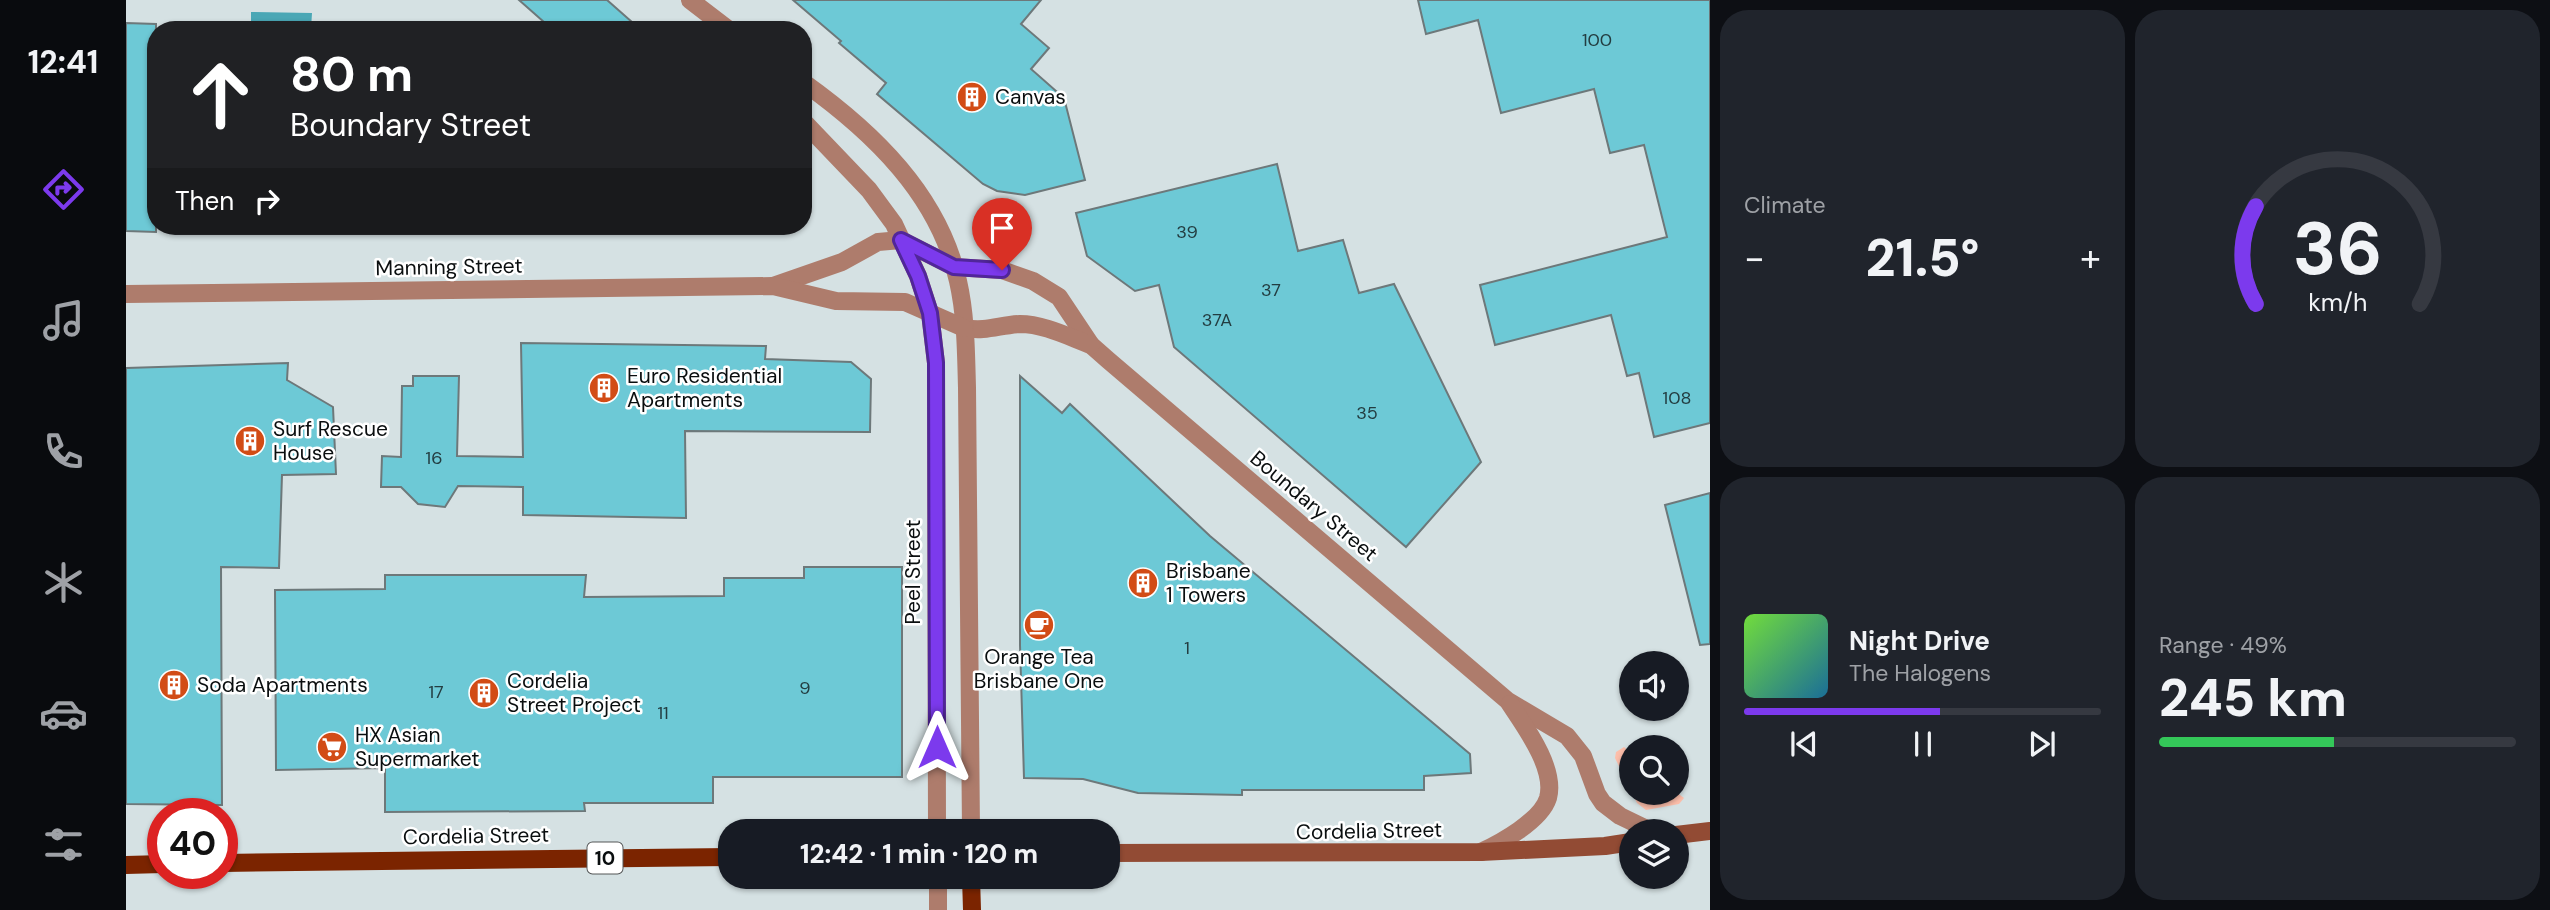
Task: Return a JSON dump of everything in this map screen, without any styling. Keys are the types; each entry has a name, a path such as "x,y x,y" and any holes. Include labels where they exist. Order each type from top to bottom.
{"main road":[{"path":"1689,833 1710,831"},
{"name":"Cordelia Street","path":"1120,853 1481,852 1619,844"},
{"name":"Cordelia Street","path":"238,863 718,858"},
{"path":"126,865 147,864"},
{"path":"971,889 972,910"}],"street":[{"path":"690,0 716,21"},
{"path":"704,12 712,21"},
{"path":"812,89 850,118 887,153 929,208 944,236 962,300 968,443 971,819"},
{"path":"812,131 882,206 894,224 918,276 930,313"},
{"path":"901,240 954,267"},
{"name":"Manning Street","path":"773,286 842,262 878,242 901,240"},
{"name":"Boundary Street","path":"954,267 1002,270 1033,281 1059,297 1091,345 1508,701 1567,737 1583,756 1603,803 1626,819"},
{"name":"Manning Street","path":"126,294 773,286 836,301 905,302 964,328"},
{"name":"Peel Street","path":"930,313 936,363 937,819"},
{"name":"Boundary Street","path":"964,328 980,331 1021,324 1045,329 1091,345"},
{"name":"Boundary Street","path":"1481,852 1525,825 1541,809 1548,797 1547,777 1541,758 1508,701"},
{"path":"938,889 938,910"}],"shaded area":[{"path":"1619,750 1619,766 1615,758"},
{"path":"1640,805 1674,805 1646,810"}],"water":[{"path":"251,12 312,13 312,21 251,21"}],"building":[{"path":"519,0 607,0 631,21 543,21"},
{"name":"Canvas","path":"793,0 1041,0 1021,24 1049,48 1031,69 1064,98 1085,180 1025,195 997,191 983,184 877,94 886,83"},
{"path":"1418,0 1710,0 1710,423 1654,437 1639,373 1627,376 1611,315 1495,345 1480,285 1667,237 1644,145 1610,153 1594,89 1501,113 1478,20 1426,34"},
{"path":"126,23 147,24 147,232 126,231"},
{"path":"1277,164 1298,251 1343,240 1359,293 1394,284 1481,462 1406,547 1174,347 1159,285 1135,291 1087,256 1076,213"},
{"path":"521,343 766,346 765,359 851,362 871,379 870,432 685,431 686,518 523,515 523,487 458,486 445,507 418,504 401,487 381,487 382,456 401,457 402,386 413,386 413,376 459,376 457,456 523,457"},
{"path":"288,363 287,380 333,407 336,474 282,475 279,568 221,567 222,798 147,798 147,804 126,804 126,368"},
{"name":"Brisbane 1 Towers","path":"1020,376 1062,413 1070,404 1210,536 1470,754 1471,773 1424,776 1424,790 1242,790 1242,795 1138,793 1083,779 1024,778 1020,645"},
{"path":"1710,493 1710,644 1700,645 1665,505"},
{"path":"804,567 902,567 902,777 713,777 713,803 584,803 585,811 385,812 385,768 276,770 275,590 385,589 385,575 586,575 584,597 724,596 724,578 804,578"}],"place":[{"name":"Canvas","path":"972,97"},
{"name":"Euro Residential Apartments","path":"604,388"},
{"name":"Surf Rescue House","path":"250,441"},
{"name":"Brisbane 1 Towers","path":"1143,583"},
{"name":"Orange Tea Brisbane One","path":"1039,625"},
{"name":"Soda Apartments","path":"174,685"},
{"name":"Cordelia Street Project","path":"484,693"},
{"name":"HX Asian Supermarket","path":"332,747"}],"route":[{"path":"937,747 936,363 930,313 918,276 901,240 954,267 972,266 1002,270"}]}
